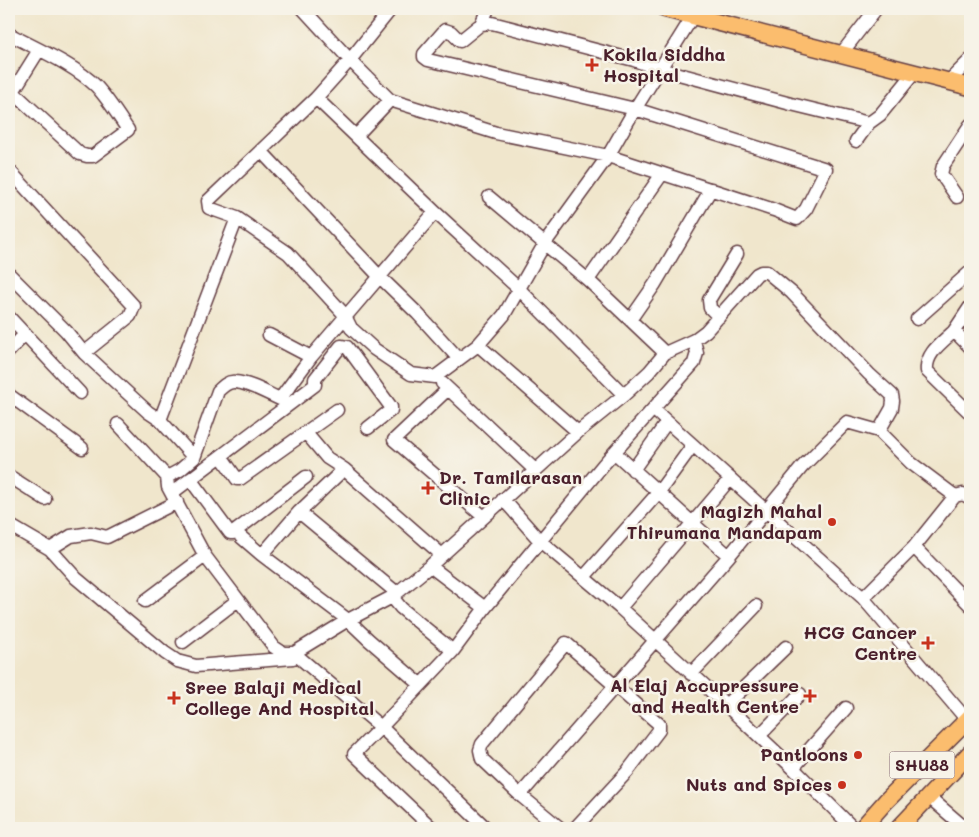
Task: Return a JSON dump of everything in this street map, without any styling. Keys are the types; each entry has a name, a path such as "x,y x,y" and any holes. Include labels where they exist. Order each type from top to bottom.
{"main road":[{"path":"665,9 970,87"},
{"name":"SHU88","path":"862,828 886,801 969,718"},
{"name":"SHU88","path":"899,828 970,752"}],"street":[{"path":"302,9 390,100 496,133 608,156 797,219 806,209 826,169 635,109 428,60 424,57 426,51 445,30 460,41 481,24 488,9"},
{"path":"391,9 350,60 316,98 208,201 209,208 238,218 288,253 344,314 351,328 374,349 411,374 435,377 535,470"},
{"path":"841,54 876,9"},
{"path":"435,377 478,345 504,315 545,243 608,156 692,16"},
{"path":"481,24 492,23 791,104 869,123"},
{"path":"9,34 39,50 84,76 96,86 128,130 93,156 80,154 11,95 39,50"},
{"path":"949,81 970,60"},
{"path":"856,141 869,123 880,115 914,73"},
{"path":"316,98 435,212 520,289 624,395"},
{"path":"356,136 390,100"},
{"path":"957,197 941,174 943,166 970,125"},
{"path":"261,151 380,277 417,313 459,360"},
{"path":"9,170 134,306 130,316 84,353"},
{"path":"588,280 662,174"},
{"path":"630,320 655,284 711,189"},
{"path":"489,196 588,280 665,353"},
{"path":"167,477 180,470 194,458 218,390 225,384 234,381 251,386 280,399 311,357 435,212"},
{"path":"160,420 238,218"},
{"path":"719,316 710,308 709,300 736,254"},
{"path":"9,525 50,549 76,578 177,661 196,666 297,656 348,620 395,595 430,566 578,432 624,395 649,372 665,353 694,340 706,331 759,272 767,272 792,293 869,374 892,395 892,408 879,431"},
{"path":"917,319 970,272"},
{"path":"9,274 84,353 148,412 160,420 194,458"},
{"path":"970,309 954,331 932,352 926,366 927,371 970,412"},
{"path":"9,317 80,393"},
{"path":"954,331 970,347"},
{"path":"9,351 25,334"},
{"path":"269,335 311,357"},
{"path":"432,828 354,754 453,651 485,608 540,541 694,363 697,353 694,340"},
{"path":"478,345 578,432"},
{"path":"50,549 72,536 91,533 107,537 174,498 190,479 315,385 315,379 341,346 348,347 391,407 391,410 368,428"},
{"path":"448,389 394,440 484,517"},
{"path":"9,395 82,448"},
{"path":"653,409 863,598 969,718"},
{"path":"221,456 237,479 240,479 338,410"},
{"path":"633,470 667,422"},
{"path":"520,795 729,556 802,467 847,422 879,431 911,463 955,496"},
{"path":"118,424 167,477 168,487 205,556 274,647 283,653 297,656 381,727 486,828"},
{"path":"306,432 327,458 344,469 442,555"},
{"path":"584,578 658,492 693,445"},
{"path":"615,453 729,556"},
{"path":"262,555 299,512 344,469"},
{"path":"9,476 45,499"},
{"path":"190,479 230,533 233,534 306,477"},
{"path":"620,608 730,479"},
{"path":"863,598 914,547 955,496 963,494 970,498"},
{"path":"503,499 540,541 620,608 726,705 794,768 853,828"},
{"path":"299,512 395,595 401,608 453,651"},
{"path":"241,536 262,555 348,620 421,685"},
{"path":"914,547 970,604"},
{"path":"145,601 205,556"},
{"path":"430,566 485,608"},
{"path":"184,642 238,600"},
{"path":"691,674 756,606"},
{"path":"560,828 520,795 482,759 480,750 482,744 566,643 659,724 660,730 627,772 575,828"},
{"path":"726,705 786,647"},
{"path":"759,736 800,694"},
{"path":"794,768 846,708"},
{"path":"928,797 965,828"}],"place":[{"name":"Kokila Siddha Hospital","path":"592,65"},
{"name":"Dr. Tamilarasan Clinic","path":"428,488"},
{"name":"Magizh Mahal Thirumana Mandapam","path":"832,522"},
{"name":"HCG Cancer Centre","path":"928,643"},
{"name":"Al Elaj Accupressure and Health Centre","path":"810,696"},
{"name":"Sree Balaji Medical College And Hospital","path":"174,698"},
{"name":"Pantloons","path":"858,755"},
{"name":"Nuts and Spices","path":"842,785"}]}
